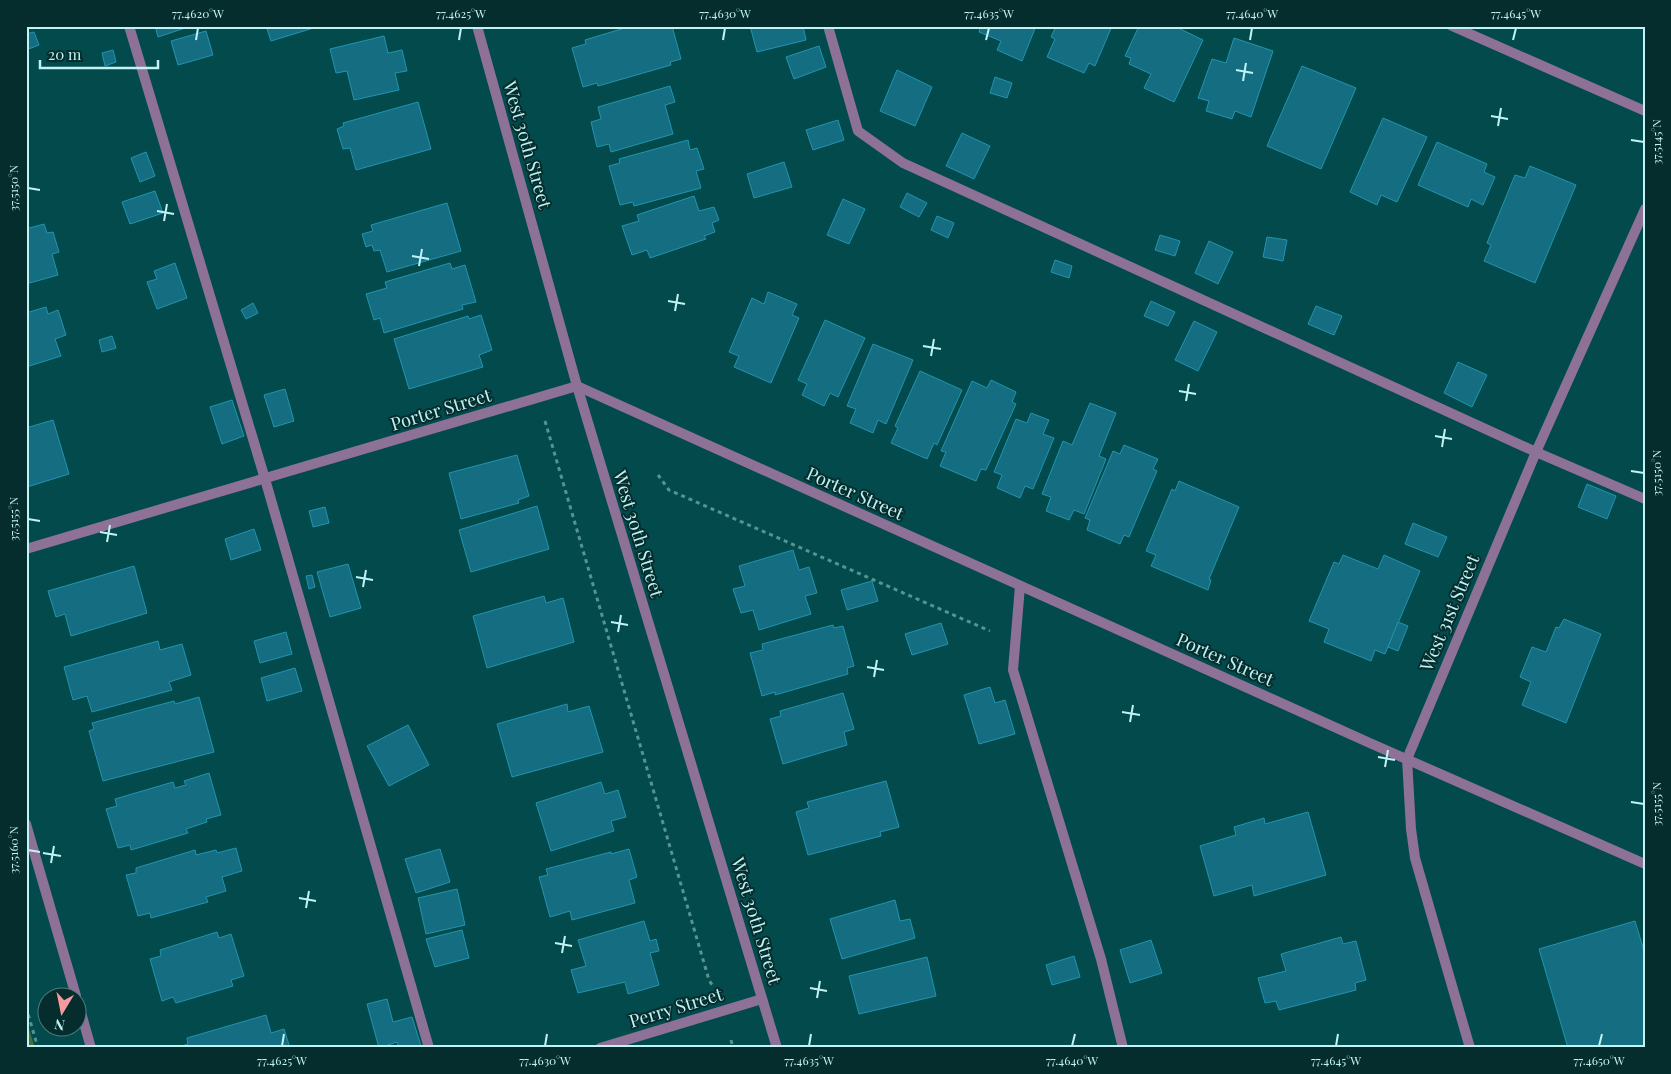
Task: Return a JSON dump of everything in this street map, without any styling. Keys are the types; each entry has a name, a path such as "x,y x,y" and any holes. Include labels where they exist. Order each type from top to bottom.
{"street":[{"path":"129,26 265,479 429,1048"},
{"name":"West 30th Street","path":"477,26 577,386 777,1048"},
{"path":"828,26 858,131 903,163 1536,452 1645,499"},
{"path":"1452,26 1645,111"},
{"name":"West 31st Street","path":"1470,1048 1415,858 1411,829 1407,759 1536,452 1645,208"},
{"name":"Porter Street","path":"26,549 577,386 1020,586 1645,864"},
{"path":"1020,586 1013,670 1102,959 1124,1048"},
{"path":"26,824 73,986"},
{"name":"Perry Street","path":"600,1048 762,999"}],"path":[{"path":"545,420 709,980 714,990"},
{"path":"658,475 669,490 1016,642"},
{"path":"26,1007 38,1048"},
{"path":"731,1040 733,1048"}],"green space":[{"path":"26,1019 35,1048 26,1048"}],"building":[{"path":"155,26 191,26 158,37"},
{"path":"266,26 320,26 271,41"},
{"path":"631,26 672,26 681,59 670,62 671,65 598,86 597,83 583,87 572,48 586,44 585,40"},
{"path":"750,26 803,26 806,40 757,52"},
{"path":"981,26 1036,26 1022,61 997,50 1001,41 979,32"},
{"path":"1056,26 1112,26 1095,66 1089,63 1084,73 1047,57 1055,39 1051,37"},
{"path":"1139,26 1174,26 1203,40 1174,102 1144,88 1151,74 1129,64 1131,58 1125,56"},
{"path":"206,31 213,55 178,65 171,41"},
{"path":"34,32 39,45 26,50 26,34"},
{"path":"384,36 388,53 402,50 407,71 395,73 399,90 354,100 347,71 336,73 330,49"},
{"path":"1234,38 1273,51 1251,117 1235,111 1232,119 1206,111 1209,101 1198,98 1212,59 1226,63"},
{"path":"819,46 826,67 794,79 786,57"},
{"path":"113,50 116,62 105,66 102,53"},
{"path":"1302,66 1356,88 1321,169 1267,146"},
{"path":"897,70 932,87 915,126 880,111"},
{"path":"995,77 1012,83 1007,98 990,93"},
{"path":"670,86 675,102 665,105 673,134 611,152 609,144 597,147 591,122 601,119 598,107"},
{"path":"418,102 431,149 356,170 350,148 343,149 337,129 344,126 343,123"},
{"path":"1383,118 1427,137 1397,202 1381,195 1377,205 1350,192"},
{"path":"838,120 844,140 813,150 806,130"},
{"path":"962,133 990,146 974,179 946,166"},
{"path":"688,140 690,150 697,148 704,169 696,171 701,188 634,206 633,202 620,205 609,166 620,163 619,159"},
{"path":"1437,142 1487,164 1484,172 1495,177 1483,205 1471,199 1468,207 1418,185"},
{"path":"146,152 155,176 140,182 131,158"},
{"path":"784,162 792,187 754,198 747,174"},
{"path":"1530,166 1576,185 1535,283 1484,261 1491,245 1487,243 1515,175 1525,178"},
{"path":"155,191 163,213 130,224 122,202"},
{"path":"907,193 927,203 919,217 900,207"},
{"path":"694,196 699,211 714,207 719,220 712,223 715,232 704,236 706,239 650,258 647,250 632,255 622,226 639,221 637,215"},
{"path":"843,199 865,209 849,244 827,235"},
{"path":"447,203 461,251 387,272 380,250 374,251 372,245 366,247 362,234 373,231 371,225"},
{"path":"937,216 954,223 948,238 931,230"},
{"path":"44,224 47,233 53,232 59,252 52,254 58,275 26,284 26,229"},
{"path":"1160,235 1180,241 1175,256 1155,250"},
{"path":"1267,237 1287,240 1283,261 1263,257"},
{"path":"1209,241 1233,252 1218,284 1195,273"},
{"path":"1055,260 1072,266 1069,278 1051,272"},
{"path":"175,263 187,298 157,309 147,282 157,279 154,271"},
{"path":"450,263 452,269 465,265 476,302 462,305 463,309 384,333 380,318 374,320 366,294 387,288 385,282"},
{"path":"768,292 797,304 792,315 799,318 771,383 734,367 739,356 729,352 752,298 764,304"},
{"path":"1151,301 1175,312 1168,326 1144,316"},
{"path":"253,303 258,313 246,319 241,310"},
{"path":"1316,306 1342,316 1334,335 1308,324"},
{"path":"46,307 48,314 58,310 66,335 55,339 61,356 26,367 26,313"},
{"path":"481,315 492,350 479,355 483,367 409,389 394,339 468,316 469,319"},
{"path":"825,320 865,338 838,397 830,393 824,406 802,395 807,384 798,380"},
{"path":"1194,321 1217,332 1198,371 1175,360"},
{"path":"112,336 116,348 102,352 99,340"},
{"path":"873,344 913,360 886,424 878,420 873,433 850,423 856,409 847,406"},
{"path":"1458,362 1487,375 1472,407 1444,393"},
{"path":"920,371 962,390 937,445 934,443 927,459 891,443 898,428 895,426"},
{"path":"991,380 1016,392 1012,402 1016,404 986,470 981,469 976,481 940,466 946,452 941,451 972,381 987,388"},
{"path":"285,389 294,421 274,427 264,395"},
{"path":"232,400 244,436 222,444 210,407"},
{"path":"1090,403 1116,413 1099,456 1106,459 1084,514 1074,510 1069,520 1046,511 1051,497 1042,494 1063,441 1072,445"},
{"path":"1031,413 1049,420 1043,434 1054,438 1033,489 1025,486 1020,498 997,488 1002,475 994,472 1016,419 1027,423"},
{"path":"53,420 69,474 27,487 28,490 26,491 26,428"},
{"path":"1124,445 1158,459 1153,469 1157,471 1129,537 1124,535 1120,544 1087,530 1090,520 1085,518 1113,451 1120,454"},
{"path":"517,455 529,496 518,500 519,503 461,519 449,473"},
{"path":"1179,481 1239,507 1209,579 1211,580 1208,590 1151,566 1156,555 1146,551 1172,489 1175,491"},
{"path":"1587,484 1616,496 1607,519 1578,507"},
{"path":"537,506 549,549 471,572 459,530"},
{"path":"325,507 329,523 313,527 309,511"},
{"path":"1413,523 1447,537 1438,557 1405,544"},
{"path":"254,529 261,550 231,560 225,539"},
{"path":"793,550 799,570 809,567 817,593 805,596 811,614 759,630 753,610 741,613 733,589 745,586 739,566"},
{"path":"1343,555 1378,569 1384,555 1420,571 1385,654 1375,650 1371,661 1324,642 1329,629 1309,621 1334,562 1339,564"},
{"path":"348,564 361,608 330,617 317,572"},
{"path":"134,566 147,613 71,636 65,614 56,617 48,591"},
{"path":"312,575 315,587 309,589 306,576"},
{"path":"872,581 878,601 847,610 841,590"},
{"path":"544,596 546,603 563,598 574,642 487,668 473,616"},
{"path":"1564,619 1601,634 1566,723 1522,705 1531,682 1520,677 1532,647 1546,652 1556,627 1559,628"},
{"path":"1398,622 1408,626 1398,651 1388,647"},
{"path":"941,623 948,644 912,655 905,634"},
{"path":"833,625 834,628 843,626 854,666 847,668 848,674 775,695 775,692 762,696 750,653 763,650 762,644"},
{"path":"286,632 292,654 260,663 254,641"},
{"path":"158,641 160,650 182,644 191,675 169,682 172,690 92,712 87,696 73,700 64,667"},
{"path":"295,668 302,691 267,701 261,678"},
{"path":"990,687 995,703 1005,700 1015,734 979,744 964,695"},
{"path":"843,693 854,729 844,732 847,745 783,764 770,719 781,716 780,711"},
{"path":"199,697 214,752 103,781 89,731 94,729 92,723 174,701 175,704"},
{"path":"567,704 568,712 589,706 603,752 512,777 497,724"},
{"path":"408,725 429,765 389,786 367,746"},
{"path":"209,773 221,815 206,819 207,822 186,829 188,833 131,850 130,845 118,848 106,809 117,806 115,799 173,782 175,788 186,785 184,781"},
{"path":"886,781 899,827 880,832 881,836 808,855 796,812 809,808 807,802"},
{"path":"601,782 605,794 618,790 626,817 611,821 614,831 551,851 536,803"},
{"path":"1308,812 1326,875 1254,896 1252,885 1214,896 1200,846 1236,835 1234,827 1264,818 1265,824"},
{"path":"236,848 242,871 222,877 226,891 206,897 208,902 151,918 150,913 138,916 126,875 136,873 136,868 195,850 196,855 216,850 217,853"},
{"path":"440,849 450,882 416,893 405,859"},
{"path":"629,849 637,877 629,880 635,903 572,920 570,911 550,917 539,877 548,875 546,869"},
{"path":"457,889 465,925 426,934 418,898"},
{"path":"895,900 900,921 910,919 915,938 842,959 830,919"},
{"path":"644,921 650,941 656,939 659,951 650,953 659,985 628,994 625,982 578,993 571,970 586,966 578,940"},
{"path":"1635,921 1645,954 1645,1048 1568,1048 1539,949"},
{"path":"462,930 469,958 435,967 426,939"},
{"path":"217,932 219,938 231,934 244,976 231,980 233,986 176,1003 173,997 162,1001 150,959 161,956 160,950"},
{"path":"1341,937 1343,944 1356,941 1366,980 1355,983 1356,990 1279,1010 1276,1001 1265,1003 1258,978 1286,971 1281,954"},
{"path":"1151,940 1162,973 1130,983 1120,950"},
{"path":"1074,956 1080,977 1052,985 1046,965"},
{"path":"927,957 936,996 859,1014 849,976"},
{"path":"387,999 393,1022 412,1017 421,1046 399,1048 397,1042 379,1048 367,1004"},
{"path":"266,1015 271,1033 284,1029 290,1048 175,1048 188,1044 187,1038"}]}
